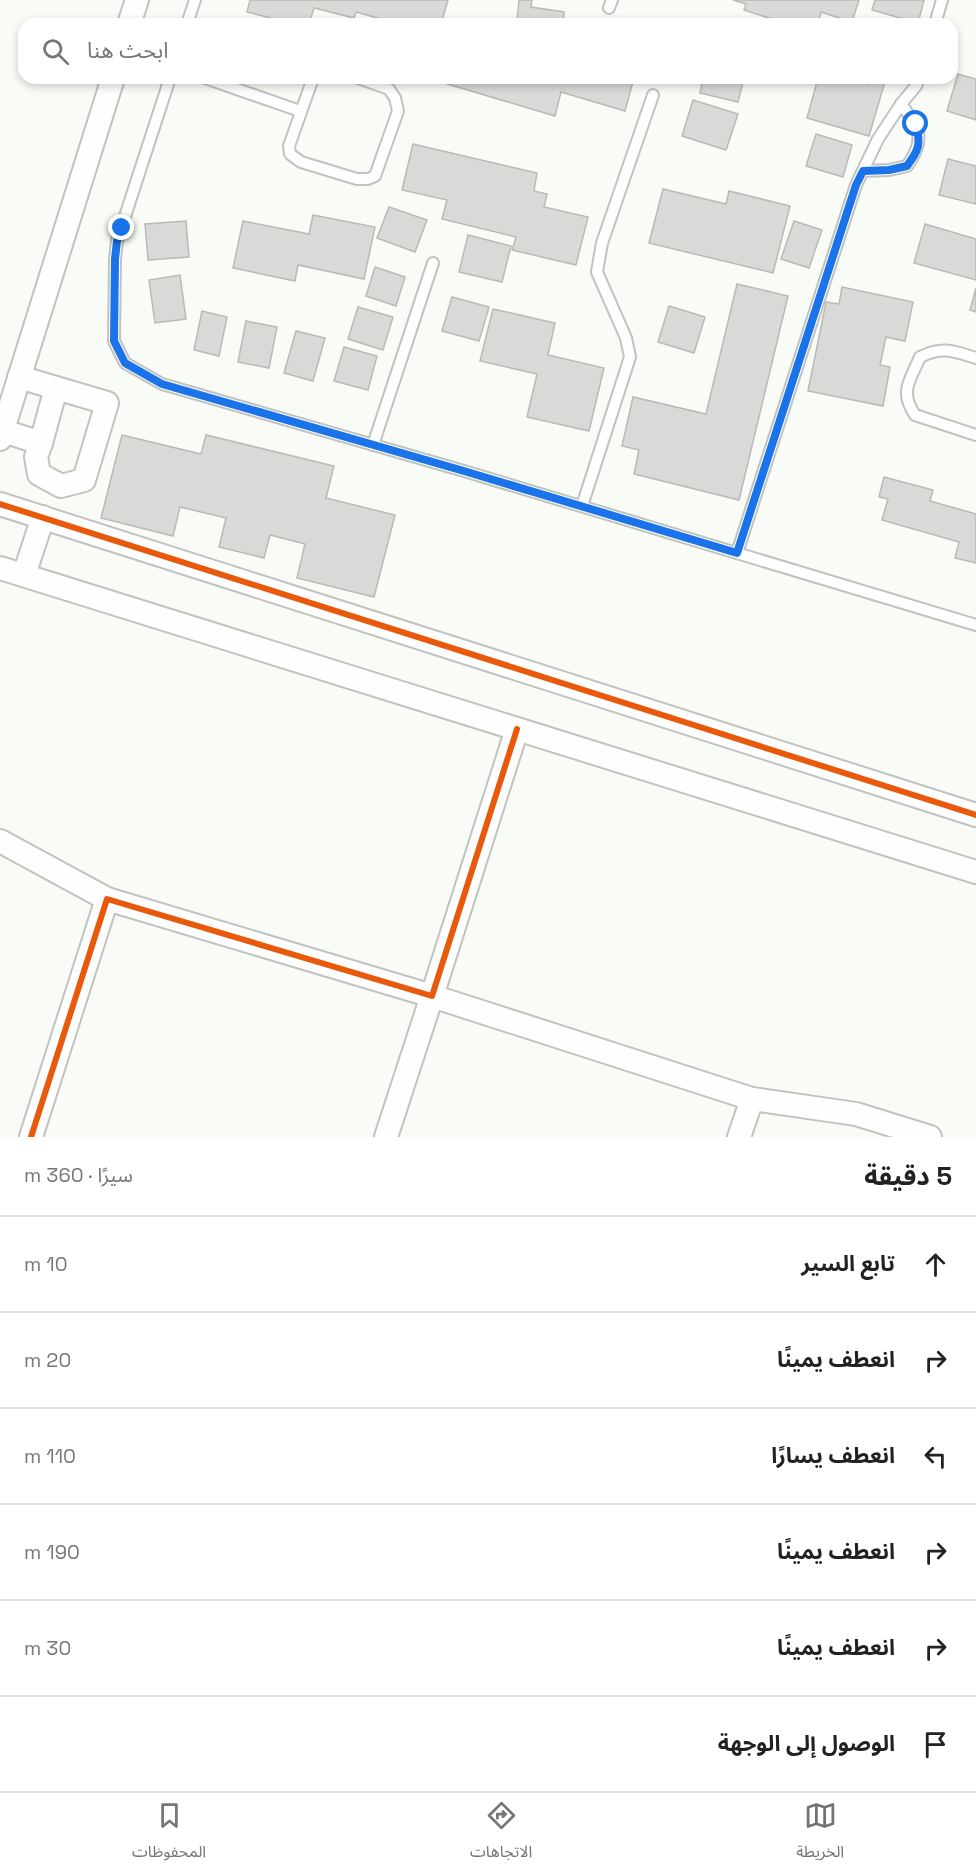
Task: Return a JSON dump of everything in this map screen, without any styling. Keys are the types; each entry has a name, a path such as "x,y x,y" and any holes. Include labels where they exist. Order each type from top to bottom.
{"street":[{"path":"131,18 137,0"},
{"path":"41,443 1,435 110,84"},
{"path":"19,377 107,403 84,480 61,486 39,474 36,457 56,388"},
{"path":"0,504 976,815"},
{"path":"24,575 43,517"},
{"path":"0,568 976,872"},
{"path":"386,1137 517,729"},
{"path":"0,841 107,899 432,996 752,1100 856,1114 930,1137"},
{"path":"32,1137 107,899"},
{"path":"739,1137 752,1100"}],"lane":[{"path":"189,18 195,0"},
{"path":"937,18 942,0"},
{"path":"168,84 117,241 114,341 125,363 162,384 582,506 976,625"},
{"path":"222,84 300,111"},
{"path":"311,84 289,146 290,153 301,162 368,179 375,176 398,111 395,98 389,89 375,84"},
{"path":"737,553 856,185 878,139 917,84"},
{"path":"582,506 630,357 626,338 597,272 602,243 652,94"},
{"path":"863,171 889,170 907,166 915,155 920,141 916,124 901,104"},
{"path":"373,445 433,262"},
{"path":"976,358 936,350 920,357 906,392 908,404 915,415 976,435"}],"building":[{"path":"250,0 448,0 443,18 378,18 356,12 354,18 314,8 311,18 270,18 247,12"},
{"path":"519,0 532,0 531,7 564,12 564,18 517,18"},
{"path":"733,0 859,0 853,18 840,18 821,12 820,18 769,18 744,10 746,4"},
{"path":"875,0 924,0 919,18 900,18 872,10"},
{"path":"958,74 976,79 976,120 947,111 955,84 958,84"},
{"path":"447,84 632,84 625,111 561,92 555,116"},
{"path":"702,84 742,84 738,102 700,93"},
{"path":"816,84 884,84 869,136 807,118"},
{"path":"693,100 738,114 726,150 682,136"},
{"path":"816,134 852,145 843,177 806,166"},
{"path":"413,144 537,173 534,191 547,194 544,207 588,217 576,265 512,250 516,237 442,219 447,200 402,190"},
{"path":"948,159 976,166 976,204 939,195"},
{"path":"663,189 726,204 729,191 790,206 773,273 649,243"},
{"path":"389,207 427,220 415,252 377,238"},
{"path":"313,215 375,227 364,279 298,265 295,281 233,268 243,221 309,234"},
{"path":"186,221 189,257 148,260 145,224"},
{"path":"794,221 822,230 809,268 781,259"},
{"path":"925,224 976,239 976,280 914,263"},
{"path":"468,235 511,246 502,282 459,272"},
{"path":"375,267 405,277 396,306 366,296"},
{"path":"180,275 186,319 155,323 149,280"},
{"path":"737,284 788,296 739,500 634,474 639,450 622,446 633,397 706,414"},
{"path":"842,287 913,302 905,341 886,337 880,365 890,367 883,406 808,391 826,302 839,304"},
{"path":"976,288 976,312 970,310"},
{"path":"452,297 489,307 479,341 442,331"},
{"path":"669,306 705,317 694,353 658,342"},
{"path":"358,307 393,317 383,350 348,339"},
{"path":"493,309 555,323 548,355 604,368 589,431 527,417 537,374 480,361"},
{"path":"202,311 227,317 219,356 194,350"},
{"path":"246,321 277,327 269,368 238,362"},
{"path":"296,331 325,338 313,381 284,373"},
{"path":"344,347 377,356 368,390 334,381"},
{"path":"122,435 201,454 206,435 334,466 326,498 395,515 374,597 297,578 305,544 270,535 264,558 219,547 226,518 180,507 173,536 101,518"},
{"path":"884,477 933,490 930,501 976,514 976,563 955,558 959,542 882,520 888,499 879,497"}],"cycle path":[{"path":"0,504 976,815"},
{"path":"31,1137 107,899 432,996 517,729"}],"route":[{"path":"122,228 117,241 115,259 114,341 125,363 162,384 737,553 856,185 863,171 889,170 907,166 915,155 920,141 916,124"}]}
